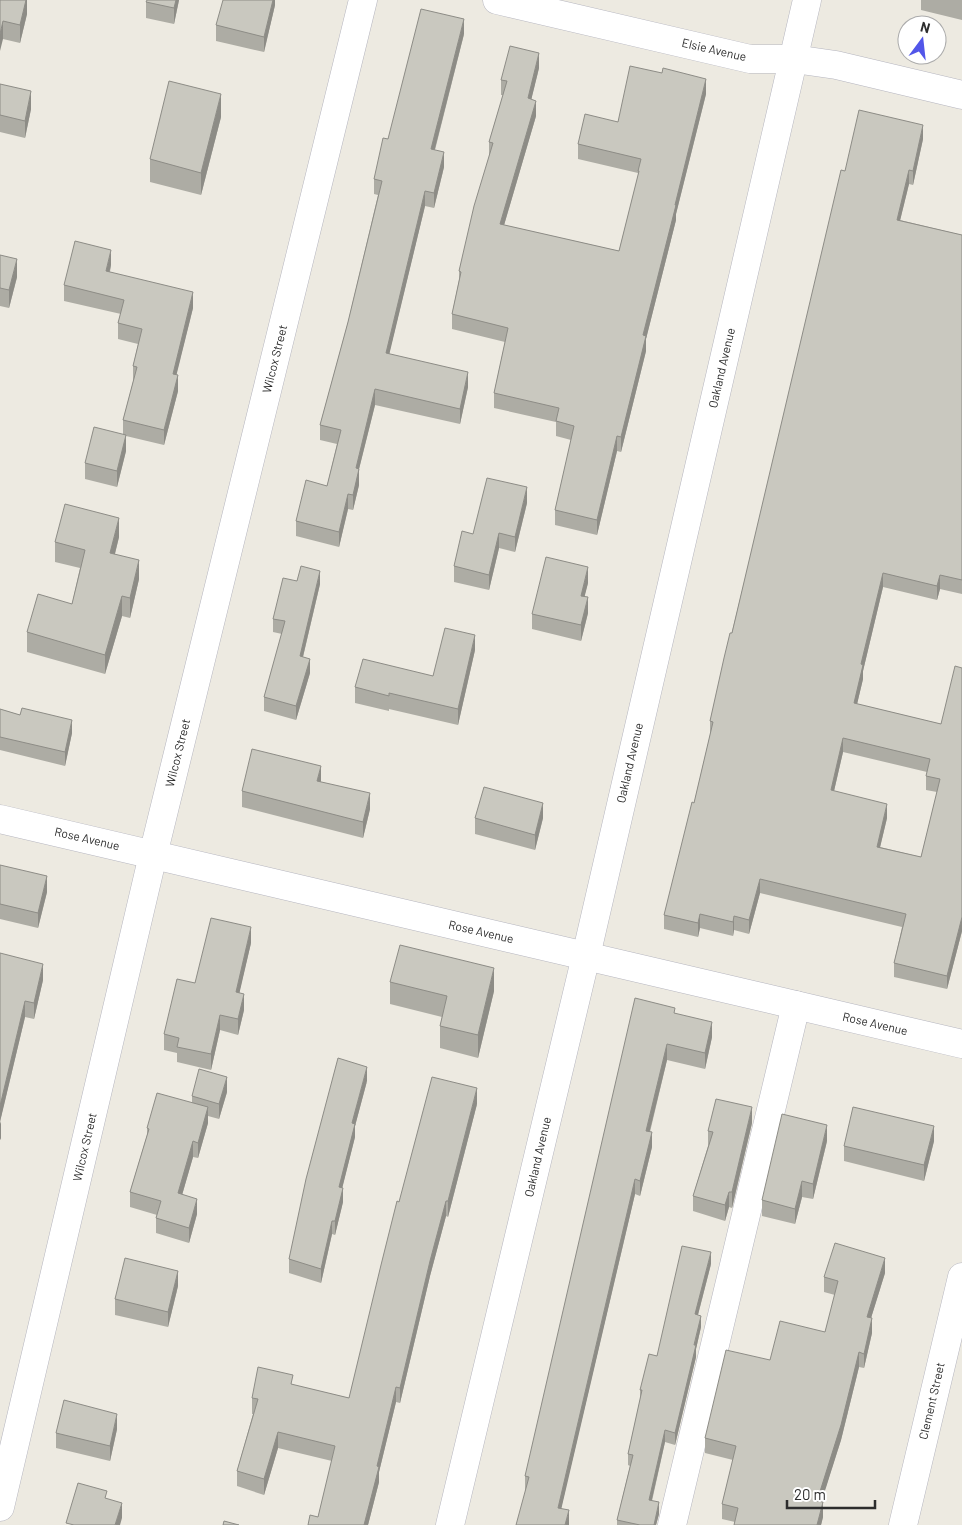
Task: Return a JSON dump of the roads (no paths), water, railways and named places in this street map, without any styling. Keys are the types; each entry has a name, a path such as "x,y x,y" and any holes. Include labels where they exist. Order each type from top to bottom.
{"street":[{"name":"Wilcox Street","path":"0,1507 153,855 363,0"},
{"name":"Elsie Avenue","path":"497,0 750,59 794,59 836,66 962,95"},
{"name":"Oakland Avenue","path":"450,1525 586,956 807,0"},
{"name":"Rose Avenue","path":"0,819 962,1044"},
{"path":"672,1525 796,1005"},
{"name":"Clement Street","path":"903,1525 962,1277"}]}
